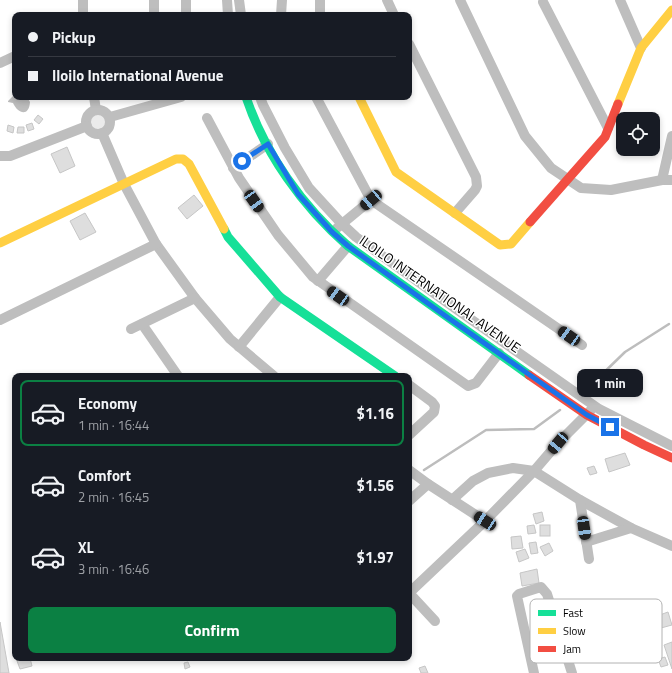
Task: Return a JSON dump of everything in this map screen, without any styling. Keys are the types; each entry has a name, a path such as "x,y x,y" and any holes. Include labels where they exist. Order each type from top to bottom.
{"street":[{"path":"83,0 83,12"},
{"path":"154,0 154,12"},
{"path":"186,0 186,12"},
{"path":"227,0 228,12"},
{"path":"239,0 241,12"},
{"path":"281,12 282,0"},
{"path":"320,0 320,12"},
{"path":"387,0 393,12"},
{"path":"460,0 526,136 551,168 568,180 581,188 611,190 667,180 672,136"},
{"path":"620,0 641,48"},
{"path":"543,2 608,128"},
{"path":"360,100 396,172 500,245 511,244 605,137 641,48 672,10"},
{"path":"412,50 476,177 477,186 475,190 455,213"},
{"path":"0,63 12,57"},
{"path":"94,100 96,110"},
{"path":"110,117 170,100"},
{"name":"ILOILO INTERNATIONAL AVENUE","path":"247,100 251,112 268,144 298,194 332,232 348,246 587,415 672,458"},
{"name":"ILOILO INTERNATIONAL AVENUE","path":"261,100 285,148 309,188 342,224 356,236 395,266 594,406 672,446"},
{"path":"318,100 371,200 582,346"},
{"path":"96,110 102,110 110,117 111,124 108,130 102,134 96,134 90,131 87,126 86,119 90,113 96,110"},
{"path":"207,118 233,168 278,235 313,277 468,386 476,383 499,353"},
{"path":"0,156 10,156 87,126"},
{"path":"102,134 124,184 156,244 194,298 239,347 270,373"},
{"path":"233,168 268,144"},
{"path":"0,242 176,159 183,159 189,164 228,237 280,297 392,373"},
{"path":"332,232 371,200"},
{"path":"0,320 156,244"},
{"path":"318,281 348,246"},
{"path":"239,347 280,297"},
{"path":"131,329 194,298"},
{"path":"142,324 176,373"},
{"path":"412,387 432,402 435,406 434,412 412,432"},
{"path":"412,590 485,521 594,406"},
{"path":"452,500 473,482 488,473 513,468 534,471 580,500 631,528 672,546"},
{"path":"412,472 485,521"},
{"path":"412,498 428,484"},
{"path":"580,500 589,559"},
{"path":"586,542 631,528"},
{"path":"530,655 517,596 541,587 547,594 549,599"},
{"path":"412,596 434,621"},
{"path":"532,663 534,673"},
{"path":"569,663 572,673"}],"shaded area":[{"path":"12,97 12,100 29,100 30,102 28,110 23,112 18,110 13,103 8,101"},
{"path":"99,114 105,116 107,122 105,128 99,130 93,128 91,122 93,116"}],"building":[{"path":"38,115 43,119 39,124 34,120"},
{"path":"32,123 34,129 28,131 26,125"},
{"path":"8,125 14,127 13,133 7,131"},
{"path":"18,127 24,127 24,133 17,133"},
{"path":"67,147 75,166 60,173 51,154"},
{"path":"194,195 203,206 187,219 178,208"},
{"path":"85,213 96,232 80,240 70,221"},
{"path":"625,453 630,465 609,472 605,459"},
{"path":"594,466 597,473 590,475 587,468"},
{"path":"542,512 544,521 536,524 533,514"},
{"path":"534,525 536,533 528,534 527,526"},
{"path":"540,525 550,525 550,536 540,536"},
{"path":"521,536 523,548 512,549 511,537"},
{"path":"536,542 538,553 531,554 529,543"},
{"path":"549,543 553,551 545,556 540,547"},
{"path":"525,549 529,558 519,562 516,552"},
{"path":"537,569 539,583 522,586 520,573"},
{"path":"668,612 672,625 662,628 662,614"},
{"path":"0,622 9,673 0,673"},
{"path":"672,642 672,669 664,645"},
{"path":"665,657 668,665 661,667 660,663 662,663 662,658"},
{"path":"17,661 31,661 32,666 20,669"},
{"path":"188,662 190,667 185,669 184,663"},
{"path":"425,666 428,673 421,673 419,668"}],"waterway":[{"path":"590,386 625,352 669,324"},
{"path":"424,470 486,430 534,429 560,410"}],"traffic: fast":[{"path":"247,100 264,139 287,178 301,197 331,231 348,246 529,375"},
{"path":"224,229 228,237 280,297 391,373"}],"traffic: slow":[{"path":"618,104 641,48 672,10"},
{"path":"360,100 396,172 500,245 511,244 530,222"},
{"path":"0,243 176,159 183,159 189,164 224,229"}],"traffic: jam":[{"path":"530,222 605,137 618,104"},
{"path":"529,375 587,415 672,458"}],"route":[{"path":"242,161 268,144 273,155 298,194 332,232 348,246 587,415 610,427"}]}
